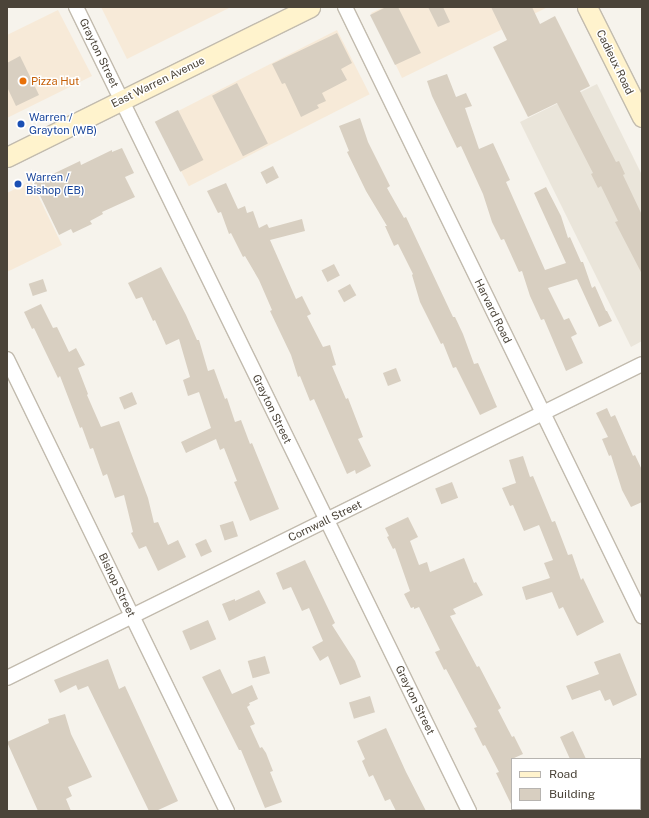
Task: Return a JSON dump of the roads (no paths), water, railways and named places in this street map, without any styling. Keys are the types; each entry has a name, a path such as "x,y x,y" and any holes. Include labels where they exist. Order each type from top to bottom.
{"main road":[{"name":"East Warren Avenue","path":"7,157 310,7"},
{"name":"Cadieux Road","path":"587,7 640,107"}],"street":[{"name":"Grayton Street","path":"76,7 469,811"},
{"name":"Harvard Road","path":"345,7 642,616"},
{"name":"Bishop Street","path":"7,359 227,811"},
{"name":"Cornwall Street","path":"7,678 642,364"}],"place":[{"name":"Pizza Hut","path":"23,81"},
{"name":"Warren / Grayton (WB)","path":"21,124"},
{"name":"Warren / Bishop (EB)","path":"18,184"}]}
